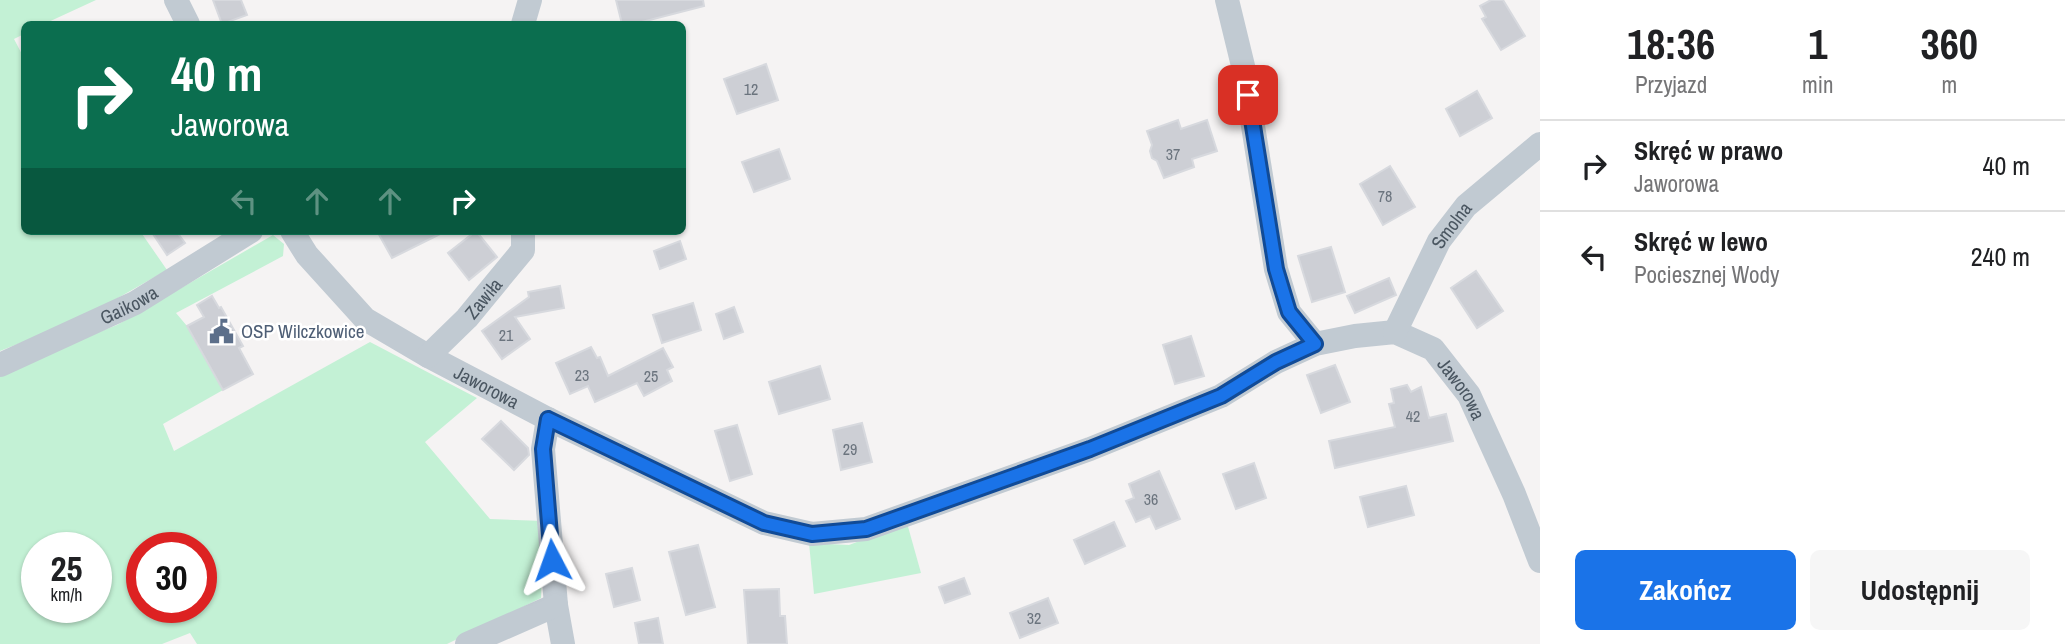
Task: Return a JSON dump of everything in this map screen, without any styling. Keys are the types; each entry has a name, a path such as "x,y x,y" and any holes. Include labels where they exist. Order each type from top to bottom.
{"street":[{"path":"176,0 186,21"},
{"path":"524,21 530,0"},
{"path":"1227,0 1244,70 1276,269 1289,312 1315,344"},
{"name":"Smolna","path":"1395,332 1439,241 1466,206 1540,144"},
{"name":"Gaikowa","path":"0,365 135,303 245,235"},
{"name":"Jaworowa","path":"294,235 307,255 365,319 428,356 548,419 764,523 812,534 866,529 1090,449 1221,396 1276,362 1315,344 1395,332 1433,349 1469,395 1540,561"},
{"name":"Zawiła","path":"428,356 467,318 523,250 523,235"},
{"path":"548,419 543,449 556,606 563,644"},
{"path":"467,644 556,606"}],"green space":[{"path":"0,0 96,0 50,21 21,21 21,36 14,39 21,52 21,235 143,235 167,270 81,319 0,351"},
{"path":"273,235 284,244 283,256 176,313 187,326 223,390 163,424 174,451 370,342 477,398 425,442 490,519 544,521 541,598 447,644 197,644 190,633 162,644 0,644 0,371 117,325"},
{"path":"907,523 921,573 814,594 809,543 849,545"}],"building":[{"path":"213,0 241,0 247,15 230,21 221,21"},
{"path":"616,0 703,0 704,6 646,21 621,21"},
{"path":"1491,0 1503,0 1525,36 1501,50 1482,19 1486,17 1480,6"},
{"path":"766,64 778,100 737,114 724,79"},
{"path":"1477,91 1492,118 1460,136 1446,109"},
{"path":"1178,120 1181,129 1207,120 1217,151 1192,159 1194,167 1164,178 1157,161 1152,158 1152,145 1147,131"},
{"path":"779,149 790,179 754,192 742,162"},
{"path":"1390,166 1415,207 1383,225 1360,184"},
{"path":"154,235 179,235 185,243 167,255"},
{"path":"379,235 438,235 392,258"},
{"path":"471,235 479,235 497,257 469,280 448,253"},
{"path":"680,241 686,259 660,269 654,251"},
{"path":"1331,247 1345,292 1312,302 1298,256"},
{"path":"1476,271 1503,311 1477,328 1451,288"},
{"path":"1389,278 1396,295 1355,313 1347,296"},
{"path":"560,286 564,308 515,317 530,339 502,359 482,331 529,297 528,292"},
{"path":"212,296 243,346 239,348 253,374 223,390 187,326 204,317 197,305"},
{"path":"693,303 701,330 662,343 653,315"},
{"path":"734,307 743,332 724,339 716,314"},
{"path":"1191,336 1204,376 1175,384 1163,345"},
{"path":"591,347 597,358 600,357 608,376 663,348 673,367 667,370 672,381 644,396 637,383 595,402 588,386 570,394 556,363"},
{"path":"1335,365 1350,402 1321,413 1307,375"},
{"path":"820,366 830,399 779,414 769,382"},
{"path":"1407,385 1411,392 1421,387 1429,418 1446,414 1453,441 1335,468 1329,441 1395,427 1389,404 1394,403 1391,389"},
{"path":"501,421 528,448 529,455 514,470 482,439"},
{"path":"862,423 872,462 841,470 833,430"},
{"path":"737,425 752,474 730,481 715,431"},
{"path":"1254,463 1266,498 1236,509 1223,474"},
{"path":"1159,471 1180,519 1156,529 1150,516 1136,522 1126,501 1134,498 1129,484"},
{"path":"1406,486 1414,515 1368,527 1360,497"},
{"path":"1114,522 1125,546 1085,564 1074,540"},
{"path":"698,545 715,607 686,615 669,552"},
{"path":"632,568 640,600 614,607 606,574"},
{"path":"964,578 970,594 945,603 939,587"},
{"path":"779,589 780,616 785,616 787,644 748,644 744,590"},
{"path":"1048,598 1058,623 1020,638 1010,613"},
{"path":"658,618 663,644 639,644 635,623"}],"place":[{"name":"OSP Wilczkowice","path":"221,331"}],"route":[{"path":"552,560 543,449 548,419 764,523 812,534 866,529 1090,449 1221,396 1276,362 1315,344 1289,312 1276,269 1248,95"}]}
